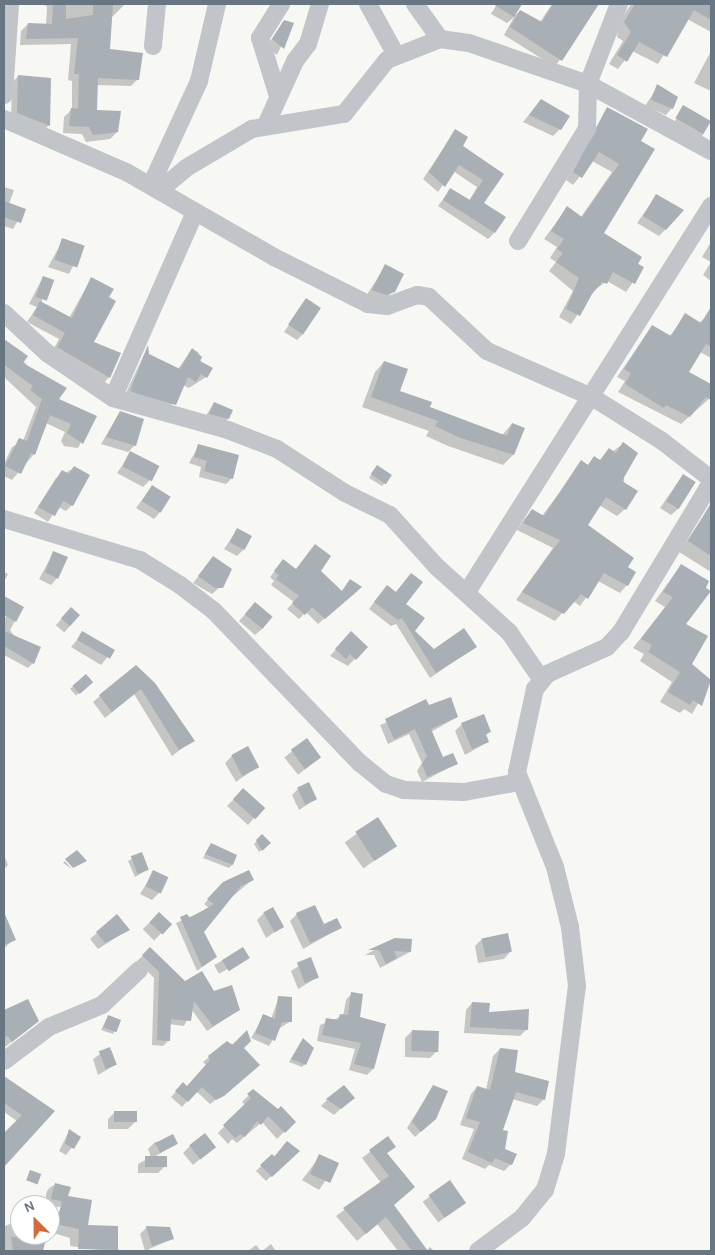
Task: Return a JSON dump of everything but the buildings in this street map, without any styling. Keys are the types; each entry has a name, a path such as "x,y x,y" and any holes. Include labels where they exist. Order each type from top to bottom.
{"street":[{"path":"4,95 10,4"},
{"path":"153,46 157,4"},
{"path":"156,188 199,81 217,4"},
{"path":"278,96 260,38 281,4"},
{"path":"266,125 278,96 308,44 320,4"},
{"path":"368,4 396,55"},
{"path":"415,4 440,39"},
{"path":"518,241 583,138 590,116 588,84 619,4"},
{"path":"156,188 234,137 266,125 344,114 377,69 396,55 440,39 469,43 588,84 711,152"},
{"path":"4,119 156,188 195,212 368,304 387,306 417,295 429,297 487,351 592,397 662,441 711,479"},
{"path":"467,592 711,206"},
{"path":"113,398 195,212"},
{"path":"4,314 47,352 113,398 228,430 277,449 345,493 390,515 509,632 542,680"},
{"path":"478,1251 522,1218 545,1190 556,1154 577,986 570,927 555,867 519,782 518,762 535,690 542,680 555,669 608,647 621,632 711,483"},
{"path":"4,519 140,560 180,585 221,617 360,763 386,784 404,790 464,792 519,782"},
{"path":"4,1061 49,1027 102,1005 139,970"}]}
